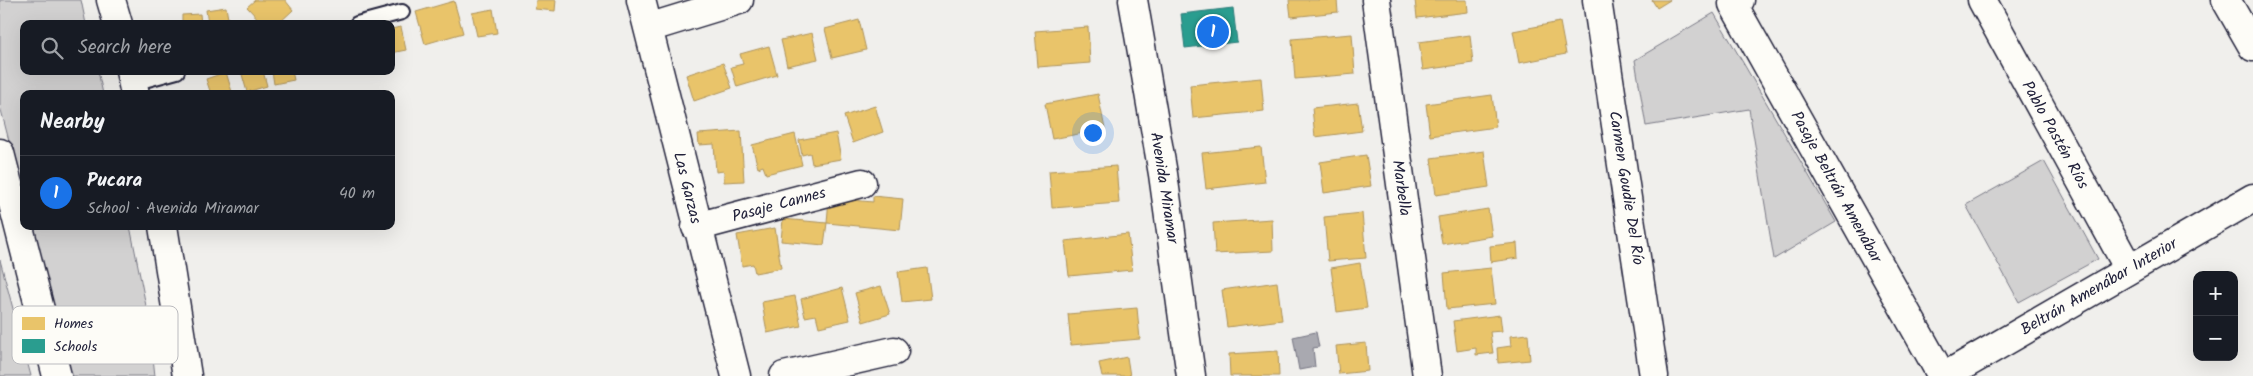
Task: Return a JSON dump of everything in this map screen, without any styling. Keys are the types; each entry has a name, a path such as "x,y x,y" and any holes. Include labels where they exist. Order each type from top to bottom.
{"main road":[{"path":"111,0 117,20"},
{"name":"Las Garzas","path":"641,0 696,227 736,376"},
{"path":"648,28 739,0"},
{"name":"Avenida Miramar","path":"1133,0 1162,174 1191,376"},
{"name":"Marbella","path":"1376,0 1427,376"},
{"name":"Carmen Goudie Del Río","path":"1597,0 1654,376"},
{"name":"Pasaje Beltrán Amenábar","path":"1740,0 1733,4 1944,376"},
{"name":"Pablo Pastén Ríos","path":"1982,0 2129,269"},
{"path":"2226,0 2253,47"},
{"path":"0,153 39,306"},
{"name":"Pasaje Cannes","path":"696,227 862,183"},
{"name":"Beltrán Amenábar Interior","path":"1944,376 2253,198"},
{"path":"164,230 176,306"},
{"path":"178,320 187,376"},
{"path":"784,376 894,351"}],"lane":[{"path":"372,20 402,12"},
{"path":"132,83 162,75"}],"shaded area":[{"path":"0,0 81,0 85,20 20,20 20,75 99,75 102,90 20,90 20,184 0,106"},
{"path":"1714,13 1836,222 1774,259 1749,109 1646,126 1635,60"},
{"path":"2044,161 2098,259 2019,302 1966,205"},
{"path":"32,230 131,230 146,306 51,306"},
{"path":"0,260 12,306 12,364 28,364 31,376 0,376"},
{"path":"1316,332 1319,347 1313,348 1315,367 1299,370 1293,337"},
{"path":"66,364 154,364 155,376 69,376"}],"building: Homes":[{"path":"255,0 285,0 293,10 282,20 259,20 247,7"},
{"path":"536,0 556,0 555,11 535,9"},
{"path":"1289,0 1337,0 1338,12 1291,17"},
{"path":"1415,0 1467,0 1468,12 1417,18"},
{"path":"1652,0 1670,0 1657,8"},
{"path":"454,1 463,33 425,44 416,12"},
{"path":"226,7 228,20 207,20 206,10"},
{"path":"493,9 497,33 477,36 472,13"},
{"path":"200,14 201,20 182,20 182,15"},
{"path":"859,20 866,50 832,58 825,29"},
{"path":"1560,22 1566,54 1519,63 1513,31"},
{"path":"401,27 406,50 395,52 395,28"},
{"path":"1088,27 1090,63 1038,67 1035,31"},
{"path":"812,33 818,59 787,66 781,40"},
{"path":"1352,34 1355,74 1295,79 1292,39"},
{"path":"1470,35 1473,63 1423,70 1419,42"},
{"path":"769,46 777,75 737,87 731,67 743,64 740,54"},
{"path":"723,63 732,88 694,101 686,75"},
{"path":"217,75 227,75 231,90 210,90 206,79"},
{"path":"242,75 264,75 267,86 246,90"},
{"path":"273,75 293,75 294,80 274,84"},
{"path":"1261,78 1264,111 1193,118 1190,85"},
{"path":"1098,94 1105,129 1052,139 1045,104"},
{"path":"1492,95 1496,127 1430,136 1426,104"},
{"path":"1358,103 1362,131 1315,137 1312,108"},
{"path":"875,106 883,132 853,143 844,116"},
{"path":"741,131 744,181 724,182 724,171 716,172 714,144 699,145 698,134"},
{"path":"836,133 841,159 812,164 810,153 802,155 799,140"},
{"path":"795,134 802,165 766,174 763,166 758,168 752,145"},
{"path":"1261,147 1265,182 1206,189 1202,153"},
{"path":"1484,151 1489,187 1436,195 1431,158"},
{"path":"1366,155 1371,186 1324,193 1320,162"},
{"path":"1116,166 1119,203 1052,208 1049,171"},
{"path":"873,196 903,199 900,230 827,223 829,198 873,202"},
{"path":"1488,209 1492,236 1442,244 1438,217"},
{"path":"1362,213 1366,258 1328,261 1324,217"},
{"path":"783,219 827,223 824,245 781,241"},
{"path":"1272,219 1273,251 1215,254 1213,223"},
{"path":"775,228 781,268 755,273 753,264 742,266 737,235"},
{"path":"1128,234 1132,270 1069,276 1065,241"},
{"path":"1517,243 1518,258 1491,262 1490,246"},
{"path":"1360,263 1367,308 1337,312 1331,268"},
{"path":"927,268 931,299 902,302 898,272"},
{"path":"1491,268 1495,304 1447,309 1444,273"},
{"path":"1277,282 1282,320 1227,327 1222,290"},
{"path":"881,286 890,314 863,322 855,293"},
{"path":"842,288 850,320 819,327 816,315 805,317 801,299"},
{"path":"795,296 801,326 767,333 762,302"},
{"path":"1137,308 1140,339 1071,345 1068,314"},
{"path":"1500,315 1502,331 1490,332 1493,353 1476,355 1476,348 1457,351 1453,321"},
{"path":"1528,334 1530,360 1498,363 1497,348 1511,346 1510,336"},
{"path":"1366,343 1368,371 1339,374 1336,346"},
{"path":"1278,351 1279,376 1230,376 1229,354"},
{"path":"1127,357 1130,376 1102,376 1099,363"}],"building: Schools":[{"path":"1233,8 1237,42 1185,48 1181,14"}],"place":[{"name":"Pucara","path":"1213,32"}]}
